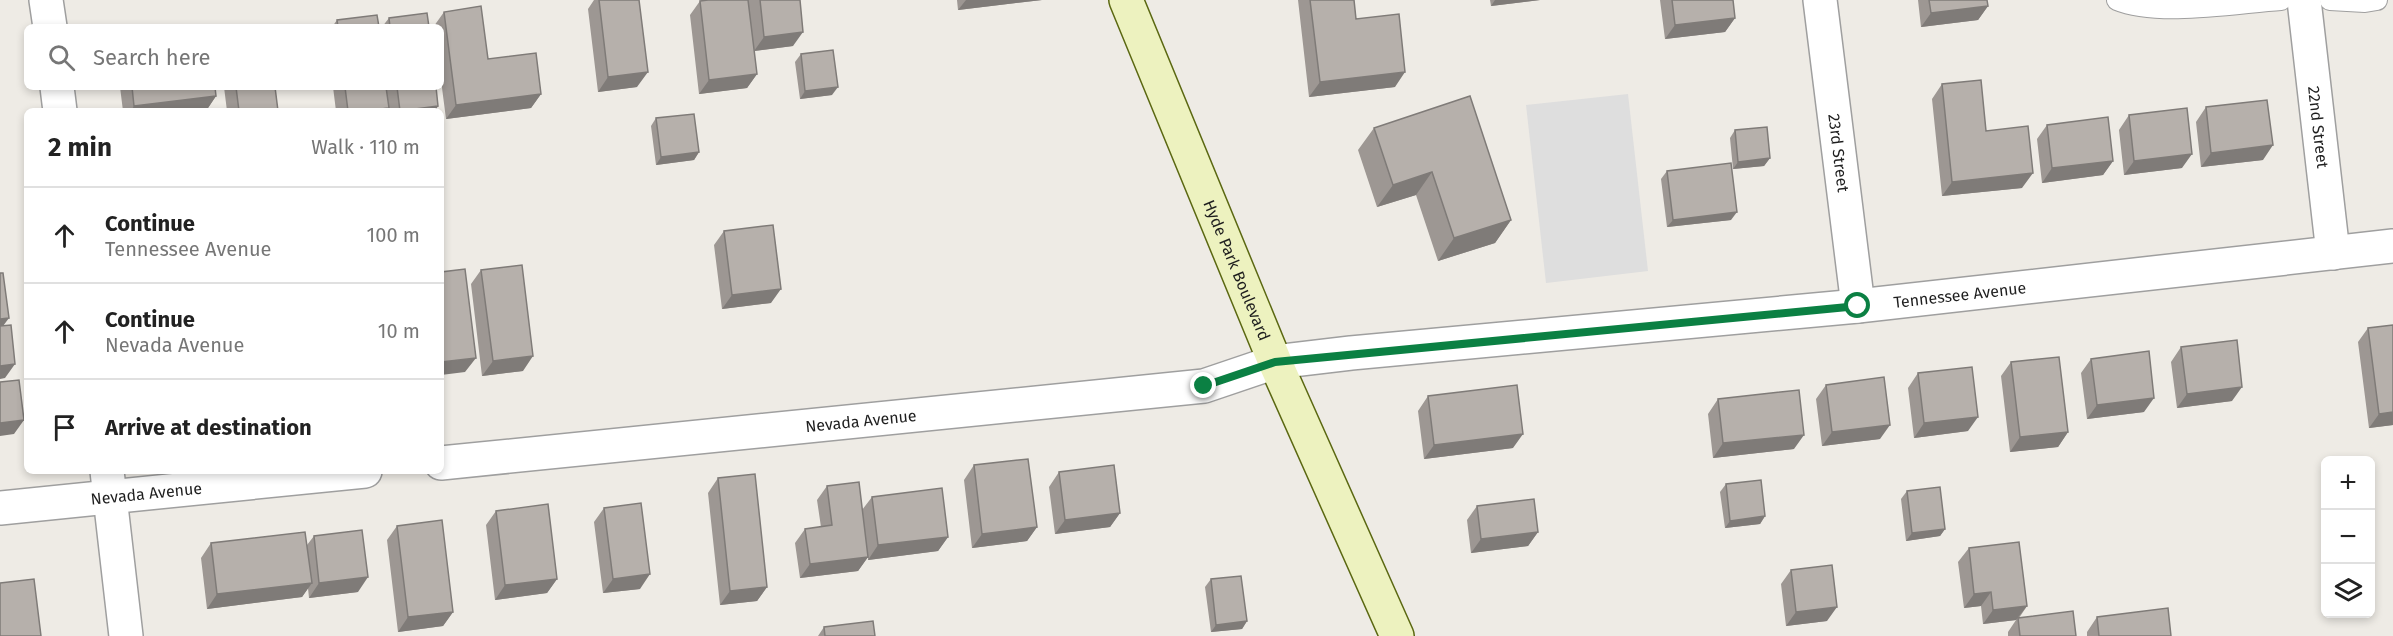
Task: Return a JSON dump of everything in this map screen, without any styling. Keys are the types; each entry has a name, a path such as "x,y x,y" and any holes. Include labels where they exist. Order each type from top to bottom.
{"main road":[{"name":"Hyde Park Boulevard","path":"1126,0 1275,362 1397,636"}],"street":[{"path":"46,0 50,24"},
{"name":"23rd Street","path":"1820,0 1858,306"},
{"name":"22nd Street","path":"2304,0 2333,253"},
{"path":"57,90 60,108"},
{"name":"Tennessee Avenue","path":"1275,362 1858,306 2393,246"},
{"name":"Nevada Avenue","path":"444,463 1204,386 1275,362"},
{"name":"Nevada Avenue","path":"0,508 108,484 305,474"},
{"path":"108,484 126,636"}],"lane":[{"path":"2117,0 2130,6 2174,9 2281,0"},
{"path":"2330,0 2365,2 2377,0"}],"shaded area":[{"path":"1628,94 1648,271 1546,283 1526,105"}],"building":[{"path":"599,0 639,0 648,72 608,77"},
{"path":"748,0 757,74 709,80 700,1"},
{"path":"760,0 800,0 803,32 764,37"},
{"path":"1310,0 1354,0 1356,19 1399,14 1405,72 1320,82"},
{"path":"1672,0 1733,0 1735,18 1675,25"},
{"path":"1929,0 1987,0 1988,6 1931,13"},
{"path":"481,6 488,59 536,53 541,94 456,105 444,12"},
{"path":"427,13 429,24 390,24 389,18"},
{"path":"377,15 378,24 338,24 337,20"},
{"path":"833,50 838,87 805,91 801,54"},
{"path":"1981,80 1986,131 2028,126 2033,173 1952,182 1942,84"},
{"path":"132,90 215,90 216,96 134,106"},
{"path":"236,90 275,90 278,108 239,108"},
{"path":"345,90 386,90 389,108 348,108"},
{"path":"397,90 436,90 438,106 400,108"},
{"path":"1470,96 1511,220 1454,238 1432,172 1393,185 1374,128"},
{"path":"2267,100 2273,145 2211,153 2206,107"},
{"path":"2187,108 2192,154 2134,161 2129,115"},
{"path":"694,114 699,152 661,157 656,118"},
{"path":"2108,117 2113,161 2052,168 2047,125"},
{"path":"1767,127 1770,158 1738,162 1735,130"},
{"path":"1731,163 1737,212 1673,220 1667,171"},
{"path":"773,225 781,289 732,295 724,231"},
{"path":"522,265 533,356 493,361 481,270"},
{"path":"465,269 476,358 444,362 444,272"},
{"path":"0,273 3,273 9,318 0,319"},
{"path":"11,325 15,364 0,366 0,326"},
{"path":"2393,325 2393,412 2379,414 2368,328"},
{"path":"2237,340 2242,387 2187,394 2181,347"},
{"path":"2149,351 2154,398 2097,405 2091,359"},
{"path":"2059,357 2068,432 2020,437 2011,362"},
{"path":"1972,367 1978,417 1924,423 1918,373"},
{"path":"1884,377 1890,425 1832,432 1826,385"},
{"path":"19,380 24,420 0,423 0,382"},
{"path":"1517,385 1523,434 1434,445 1428,396"},
{"path":"1799,390 1804,435 1723,443 1718,399"},
{"path":"1028,459 1037,527 982,534 974,465"},
{"path":"1114,465 1120,513 1065,520 1059,472"},
{"path":"755,474 767,587 730,591 718,478"},
{"path":"1761,480 1765,516 1730,521 1726,484"},
{"path":"859,482 868,557 810,564 805,529 832,525 827,486"},
{"path":"1940,487 1945,529 1912,533 1907,491"},
{"path":"942,488 948,537 878,545 872,497"},
{"path":"1534,499 1538,532 1481,539 1477,506"},
{"path":"641,503 650,574 613,579 604,508"},
{"path":"548,504 557,579 505,585 496,511"},
{"path":"442,520 453,612 408,617 397,526"},
{"path":"362,530 368,577 319,583 314,536"},
{"path":"305,532 312,583 217,594 211,543"},
{"path":"2019,542 2027,606 1993,610 1991,592 1974,594 1969,548"},
{"path":"1832,565 1837,607 1796,612 1791,570"},
{"path":"1241,576 1247,621 1216,625 1211,579"},
{"path":"34,579 41,636 0,636 0,583"},
{"path":"2168,608 2171,636 2099,636 2097,617"},
{"path":"2073,611 2076,636 2020,636 2018,618"},
{"path":"873,621 875,636 825,636 824,627"}],"route":[{"path":"1204,386 1275,362 1858,306"}]}
